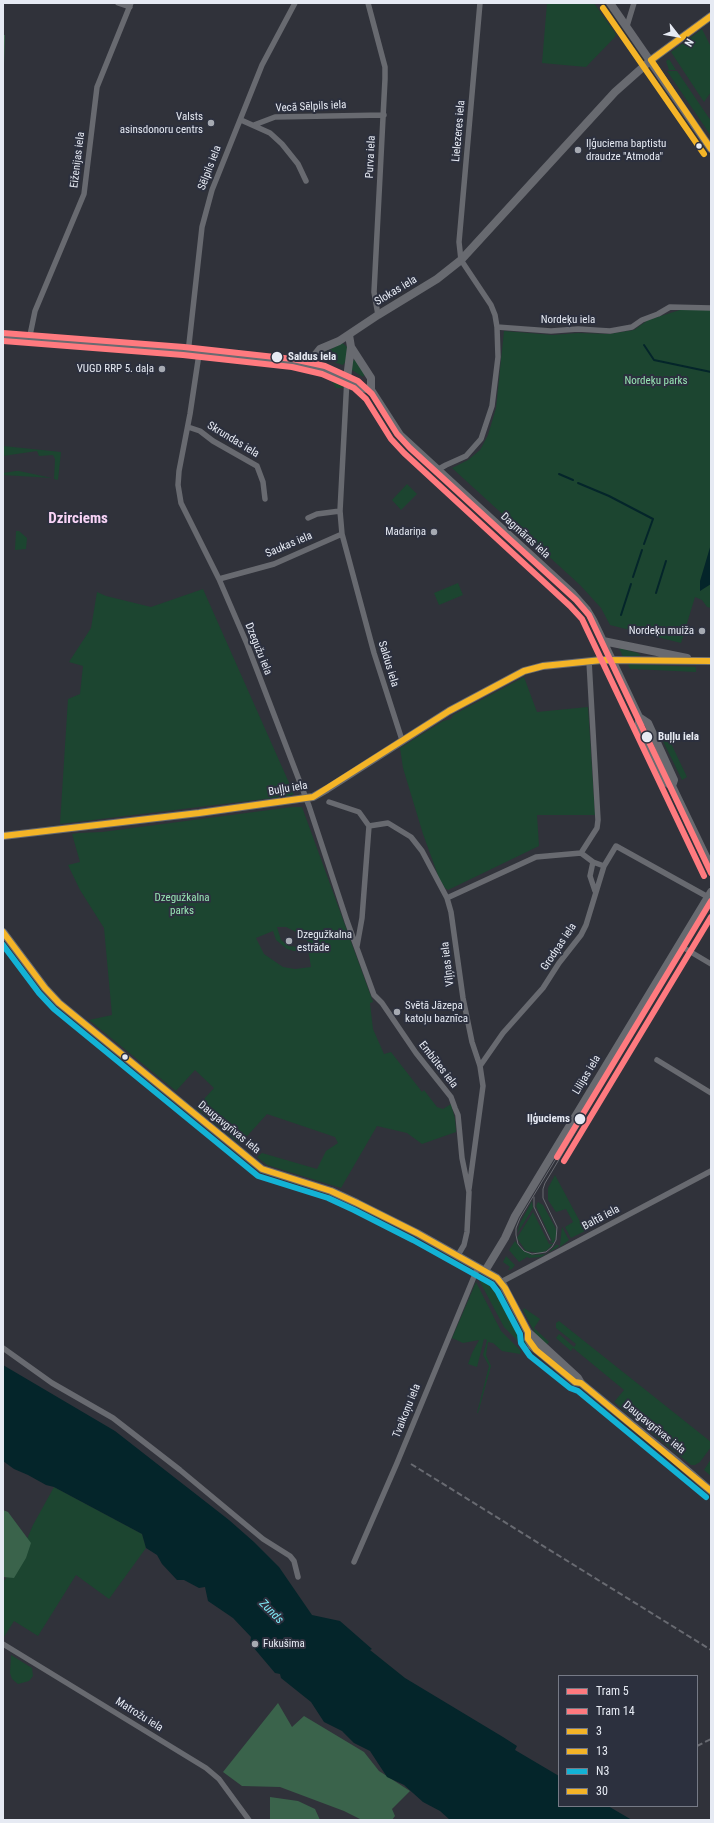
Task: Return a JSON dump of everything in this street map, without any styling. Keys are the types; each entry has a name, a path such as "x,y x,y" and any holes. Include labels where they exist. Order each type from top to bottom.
{"street":[{"path":"118,3 131,5"},
{"name":"Sēlpils iela","path":"188,353 202,227 212,190 262,65 295,3"},
{"name":"Purva iela","path":"368,3 385,67 384,114 374,292 378,314"},
{"name":"Lielezeres iela","path":"461,260 459,242 480,3"},
{"path":"610,3 651,60 711,149"},
{"path":"627,26 634,3"},
{"name":"Eiženijas iela","path":"29,340 35,311 84,194 97,87 131,5"},
{"name":"Slokas iela","path":"310,365 320,349 349,335 378,314 437,280 461,260 614,92 651,60 711,16"},
{"name":"Vecā Sēlpils iela","path":"254,125 275,117 384,114"},
{"path":"241,120 270,133 282,144 298,164 306,181"},
{"path":"437,470 470,452 484,432 492,406 498,357 498,327 491,305 461,260"},
{"name":"Nordeķu iela","path":"498,327 551,331 578,329 610,331 632,327 642,320 658,314 670,307 711,308"},
{"name":"Dagmāras iela","path":"349,335 350,347 371,378 371,390 400,435 575,596 593,620 639,717 639,727 664,781 672,786 711,867"},
{"path":"3,338 188,353 310,365 329,370 347,378 363,388 371,390"},
{"path":"347,378 350,347"},
{"name":"Dzegužu iela","path":"199,354 188,427 179,471 179,494 219,579 247,644 305,798 357,948"},
{"name":"Saldus iela","path":"347,378 340,510 342,534 374,653 402,740"},
{"name":"Skrundas iela","path":"188,427 200,432 257,466 263,482 265,499"},
{"path":"308,518 317,514 340,510"},
{"name":"Saukas iela","path":"219,579 274,564 342,534"},
{"path":"603,641 698,661"},
{"path":"581,853 596,828 598,820 589,661"},
{"name":"Buļļu iela","path":"3,836 131,822 305,798 327,789 449,711 524,671 543,666 589,661 711,661"},
{"path":"329,802 358,812 369,826"},
{"name":"Viļņas iela","path":"369,826 388,823 411,838 422,851 447,898 454,926 463,998 472,1042 480,1066 483,1086 482,1104 469,1192"},
{"name":"Embūtes iela","path":"369,826 362,918 357,948 374,995 379,999 416,1053 453,1102 458,1116 462,1158 469,1192 467,1232 464,1245 458,1255"},
{"path":"595,892 604,866 616,846 709,895"},
{"path":"447,898 536,857 581,853 593,862 604,866"},
{"name":"Grodņas iela","path":"480,1066 503,1033 543,988 581,935 586,925 595,892 590,876 593,862"},
{"name":"Lilijas iela","path":"482,1269 505,1238 515,1216 709,895"},
{"name":"Daugavgrīvas iela","path":"3,932 45,988 59,1002 262,1169 340,1195 458,1255 501,1282 528,1332 528,1339 536,1350 575,1382 581,1383 711,1491"},
{"path":"679,945 711,964"},
{"path":"657,1060 711,1093"},
{"name":"Baltā iela","path":"501,1282 711,1171"},
{"name":"Tvaikoņu iela","path":"354,1562 482,1269"},
{"path":"3,1348 52,1383 113,1418 180,1470 263,1539 290,1556 294,1561 298,1577"},
{"name":"Matrožu iela","path":"3,1644 206,1768 219,1779 249,1820"}],"green space":[{"path":"547,3 594,3 616,34 615,37 586,67 542,63"},
{"path":"702,29 711,47 711,92 704,102 671,52"},
{"path":"3,35 5,35 3,94"},
{"path":"669,59 676,70 669,70 666,61"},
{"path":"667,71 677,71 711,121 711,136"},
{"name":"Nordeķu parks","path":"680,310 711,310 711,608 707,607 702,600 695,597 681,643 610,625 601,608 580,585 452,468 468,460 480,450 488,435 496,408 504,331 553,335 578,333 609,334 634,330 648,320"},
{"path":"342,343 347,347 346,361 343,365 321,358 322,354"},
{"path":"355,359 365,374 363,377 352,370 352,362"},
{"path":"328,372 341,380 343,388 336,388 327,374"},
{"path":"3,446 61,452 58,480 54,479 55,459 53,455 39,456 37,451 3,456"},
{"path":"16,471 52,478 3,475 3,473"},
{"path":"407,484 417,494 401,510 392,500"},
{"path":"16,531 19,531 27,538 26,549 15,550"},
{"path":"458,583 463,595 439,605 434,593"},
{"path":"203,589 294,794 289,796 60,824 68,699 80,694 83,666 69,662 91,628 97,592 106,596 151,607"},
{"path":"619,648 638,653 641,656 623,657"},
{"path":"628,665 696,667 696,672 630,669"},
{"path":"524,677 537,712 588,707 595,815 537,815 539,846 448,890 439,878 423,834 403,768 400,748 443,721 451,719 453,715"},
{"path":"668,737 687,777 682,780 662,739"},
{"name":"Dzegužkalna parks","path":"292,807 302,807 373,1002 370,1003 373,1029 384,1054 391,1052 422,1092 424,1090 437,1107 443,1109 451,1104 455,1119 456,1132 422,1144 407,1133 377,1126 341,1188 267,1165 257,1157 262,1153 317,1169 326,1151 338,1143 335,1137 267,1114 240,1144 196,1108 214,1088 195,1070 176,1091 89,1020 112,1015 104,928 80,890 68,865 80,862 72,834 102,832","holes":["277,927 286,927 304,936 309,943 298,947 289,946 281,940","273,931 276,940 287,949 294,951 308,949 311,967 295,969 283,967 264,954 256,938"]},
{"path":"555,1175 585,1231 571,1238 565,1227 573,1222 566,1209 556,1212 548,1200 548,1188"},
{"path":"532,1201 533,1208 517,1234 520,1223"},
{"path":"538,1202 543,1205 555,1227 557,1233 554,1243 549,1242 552,1241 536,1206"},
{"path":"533,1212 549,1244 553,1244 546,1251 539,1253 526,1251 517,1238"},
{"path":"562,1227 569,1240 560,1247 561,1236"},
{"path":"515,1241 520,1248 532,1255 546,1254 541,1257 527,1257 519,1262 509,1250"},
{"path":"556,1245 559,1245 558,1247 548,1253"},
{"path":"506,1256 515,1265 512,1269 508,1270 510,1267 503,1262"},
{"path":"481,1278 490,1281 497,1287 526,1342 525,1348 504,1327 479,1280"},
{"path":"476,1282 501,1331 521,1351 520,1354 502,1351 493,1343 488,1342 486,1355 491,1366 478,1413 489,1366 483,1355 487,1340 484,1339 477,1367 468,1364 479,1340 463,1343 452,1338"},
{"path":"524,1308 540,1319 534,1328 549,1342 546,1346 538,1339 523,1310"},
{"path":"559,1321 711,1442 711,1447 700,1462 695,1465 691,1465 614,1402 624,1390 573,1348 571,1351 556,1338 559,1334 574,1347 576,1344 556,1328 556,1323"},
{"path":"711,1459 711,1476 704,1470"},
{"path":"54,1487 142,1534 146,1548 109,1599 76,1575 38,1636 14,1621 4,1637 3,1582 16,1565 33,1525"},
{"path":"3,1510 8,1512 31,1543 26,1558 14,1578 3,1577"},
{"path":"11,1655 32,1668 33,1676 29,1681 18,1684 12,1679 10,1673"},
{"path":"278,1703 292,1727 304,1716 364,1752 379,1771 410,1791 392,1809 395,1816 392,1820 362,1820 344,1811 280,1787 242,1786 223,1772"},
{"path":"270,1797 298,1801 315,1809 320,1820 270,1820"}],"water":[{"path":"711,544 711,584 700,591 700,581"},
{"name":"Zunds","path":"3,1365 115,1431 229,1520 279,1567 312,1615 340,1621 372,1649 370,1650 405,1678 503,1737 517,1746 515,1750 558,1775 558,1807 610,1807 632,1820 450,1820 440,1811 423,1802 404,1785 387,1777 370,1751 354,1743 342,1731 324,1722 311,1702 281,1678 280,1674 275,1673 253,1647 260,1643 256,1639 252,1645 250,1643 251,1637 233,1618 208,1601 205,1587 199,1588 184,1580 177,1580 162,1564 157,1555 146,1548 142,1534 54,1487 46,1485 14,1469 3,1461"}],"waterway":[{"path":"644,345 654,360 711,372"},
{"path":"559,474 573,480"},
{"path":"578,483 609,496 653,519 644,544"},
{"path":"633,577 642,550"},
{"path":"656,593 666,561"},
{"path":"621,615 631,584"}],"tram line":[{"name":"5","path":"3,333 184,347 293,359 325,366 358,381 372,394 397,434 410,448 576,600 589,615 711,873"},
{"name":"14","path":"3,341 183,355 292,367 322,374 354,388 366,399 391,439 404,453 570,606 582,619 704,876"},
{"name":"5","path":"557,1157 711,901"},
{"name":"14","path":"564,1161 711,917"},
{"path":"557,1157 520,1218 516,1228 518,1244 524,1251 532,1254 546,1252 552,1247 556,1240 557,1227 543,1198 543,1189 545,1183 582,1121"},
{"path":"534,1197 534,1207 550,1240"}],"railway":[{"path":"411,1464 711,1650"},
{"path":"698,1746 711,1739"}],"transit line":[{"name":"30","path":"603,8 704,154"},
{"name":"13","path":"651,60 711,16"},
{"name":"13","path":"651,60 711,149"},
{"name":"13","path":"3,836 199,813 313,797 449,711 524,671 543,666 602,660 711,661"},
{"name":"3","path":"3,932 45,988 59,1003 262,1169 331,1191 357,1203 417,1233 497,1278 505,1288 528,1332 528,1339 536,1350 575,1382 581,1383 711,1491"},
{"name":"N3","path":"3,945 39,993 54,1009 258,1176 328,1198 413,1240 492,1284 498,1292 520,1334 521,1343 530,1356 570,1388 578,1391 706,1497"}],"place":[{"name":"Valsts asinsdonoru centrs","path":"211,123"},
{"name":"Iļģuciema baptistu draudze \"Atmoda\"","path":"578,150"},
{"name":"Saldus iela","path":"277,357"},
{"name":"VUGD RRP 5. daļa","path":"162,369"},
{"name":"Madariņa","path":"434,532"},
{"name":"Nordeķu muiža","path":"702,631"},
{"name":"Buļļu iela","path":"647,737"},
{"name":"Dzegužkalna estrāde","path":"289,941"},
{"name":"Svētā Jāzepa katoļu baznīca","path":"397,1012"},
{"name":"Iļģuciems","path":"580,1119"},
{"name":"Fukušima","path":"255,1644"}],"district":[{"name":"Dzirciems","path":"78,519"}]}
